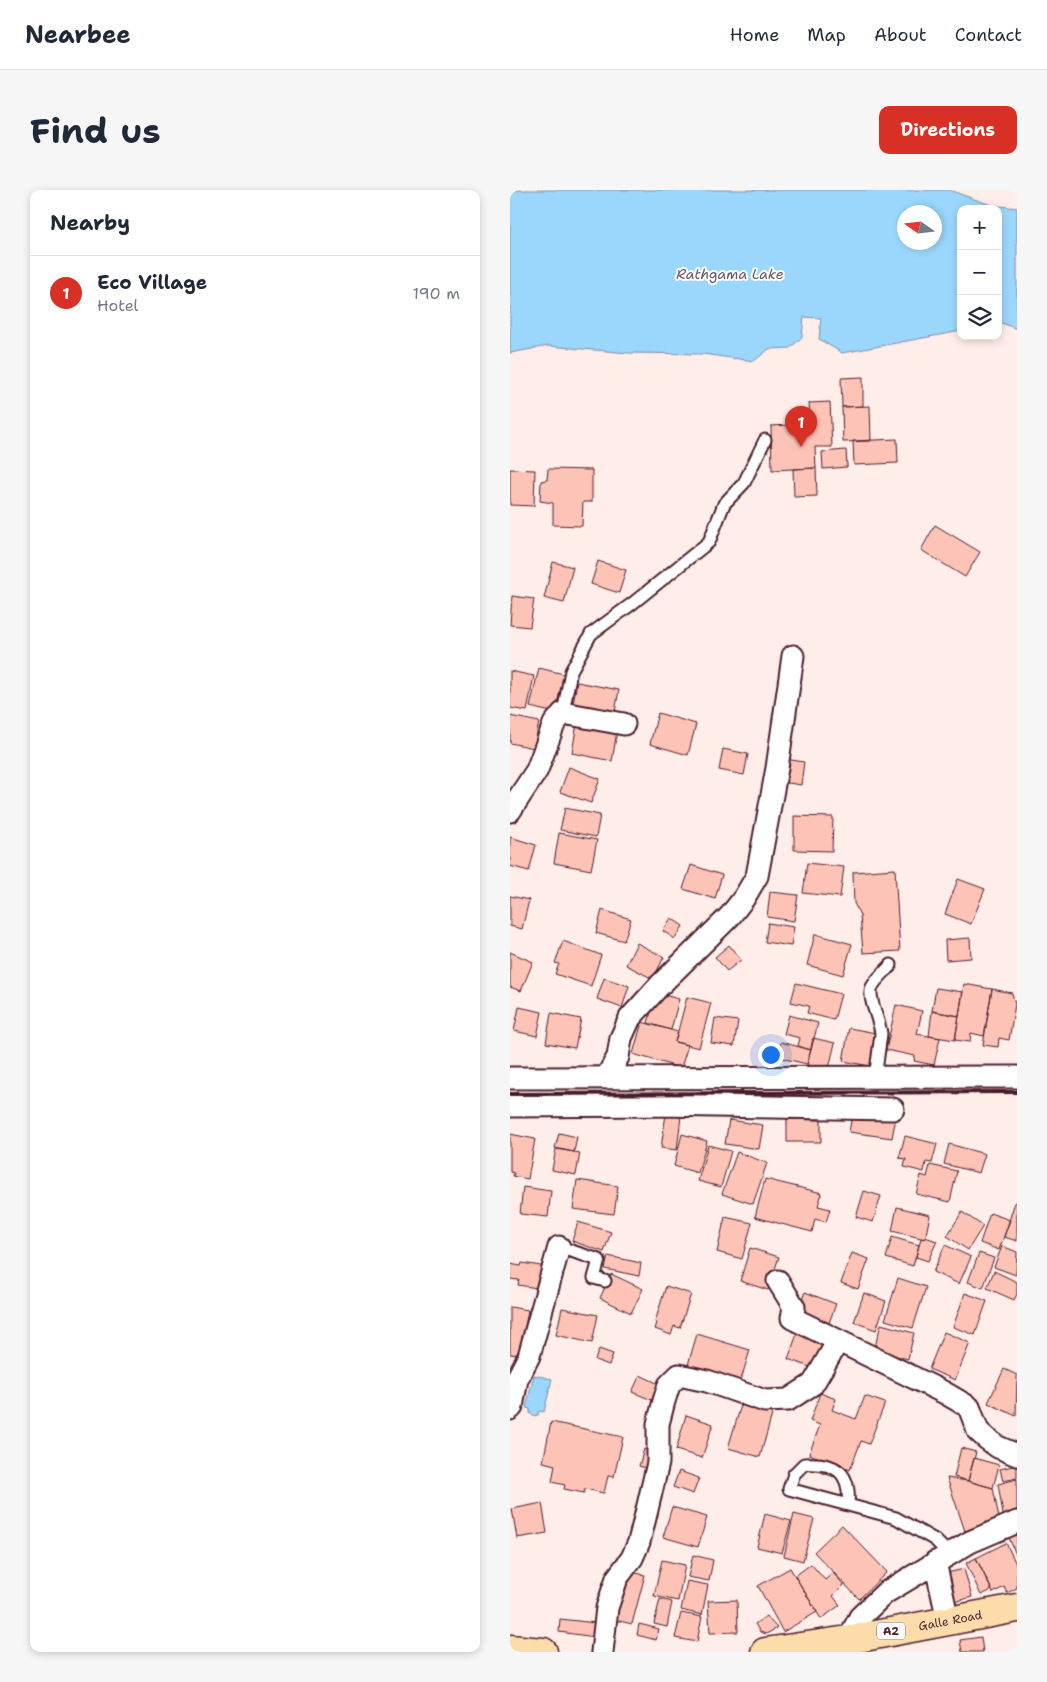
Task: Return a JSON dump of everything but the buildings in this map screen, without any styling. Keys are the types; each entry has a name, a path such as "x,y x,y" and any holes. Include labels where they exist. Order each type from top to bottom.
{"highway":[{"name":"Galle Road","path":"765,1652 848,1640 1017,1608"},
{"path":"510,1648 543,1652"}],"street":[{"path":"606,1078 618,1057 620,1038 630,1018 660,985 730,916 744,898 757,876 778,768 794,656"},
{"path":"510,811 537,770 554,724 563,713 624,724"},
{"path":"510,1078 1017,1077"},
{"path":"510,1106 662,1105 894,1109"},
{"path":"510,1408 512,1407 517,1379 529,1356 559,1247"},
{"path":"778,1281 794,1307 792,1318 946,1393 969,1407 978,1431 998,1447 1015,1450"},
{"path":"602,1652 607,1608 617,1578 632,1558 639,1542 658,1463 658,1424 669,1385 679,1375 707,1381 765,1402 788,1400 813,1384 838,1341"},
{"path":"848,1640 860,1617 885,1593 970,1542 1017,1522"},
{"path":"942,1558 948,1620"}],"lane":[{"path":"563,713 571,671 591,634 633,604 708,542 724,504 744,484 765,440"},
{"path":"875,1078 881,1027 870,995 872,986 891,966"},
{"path":"559,1247 600,1260 594,1278 604,1281"},
{"path":"848,1505 850,1491 847,1480 839,1471 826,1466 804,1464 794,1474 789,1489 848,1505 896,1518 935,1540 942,1558"}],"water":[{"name":"Rathgama Lake","path":"510,190 949,190 991,205 957,205 957,332 842,353 819,339 821,318 804,317 802,337 790,348 769,349 754,361 702,354 629,353 548,346 510,353"},
{"name":"Rathgama Lake","path":"1002,206 1017,208 1017,329 1002,323"},
{"path":"534,1375 552,1379 544,1412 539,1411 538,1415 533,1416 530,1413 530,1409 526,1408"}],"railway":[{"path":"510,1094 1017,1092"}],"place":[{"name":"Eco Village","path":"801,447"}]}
